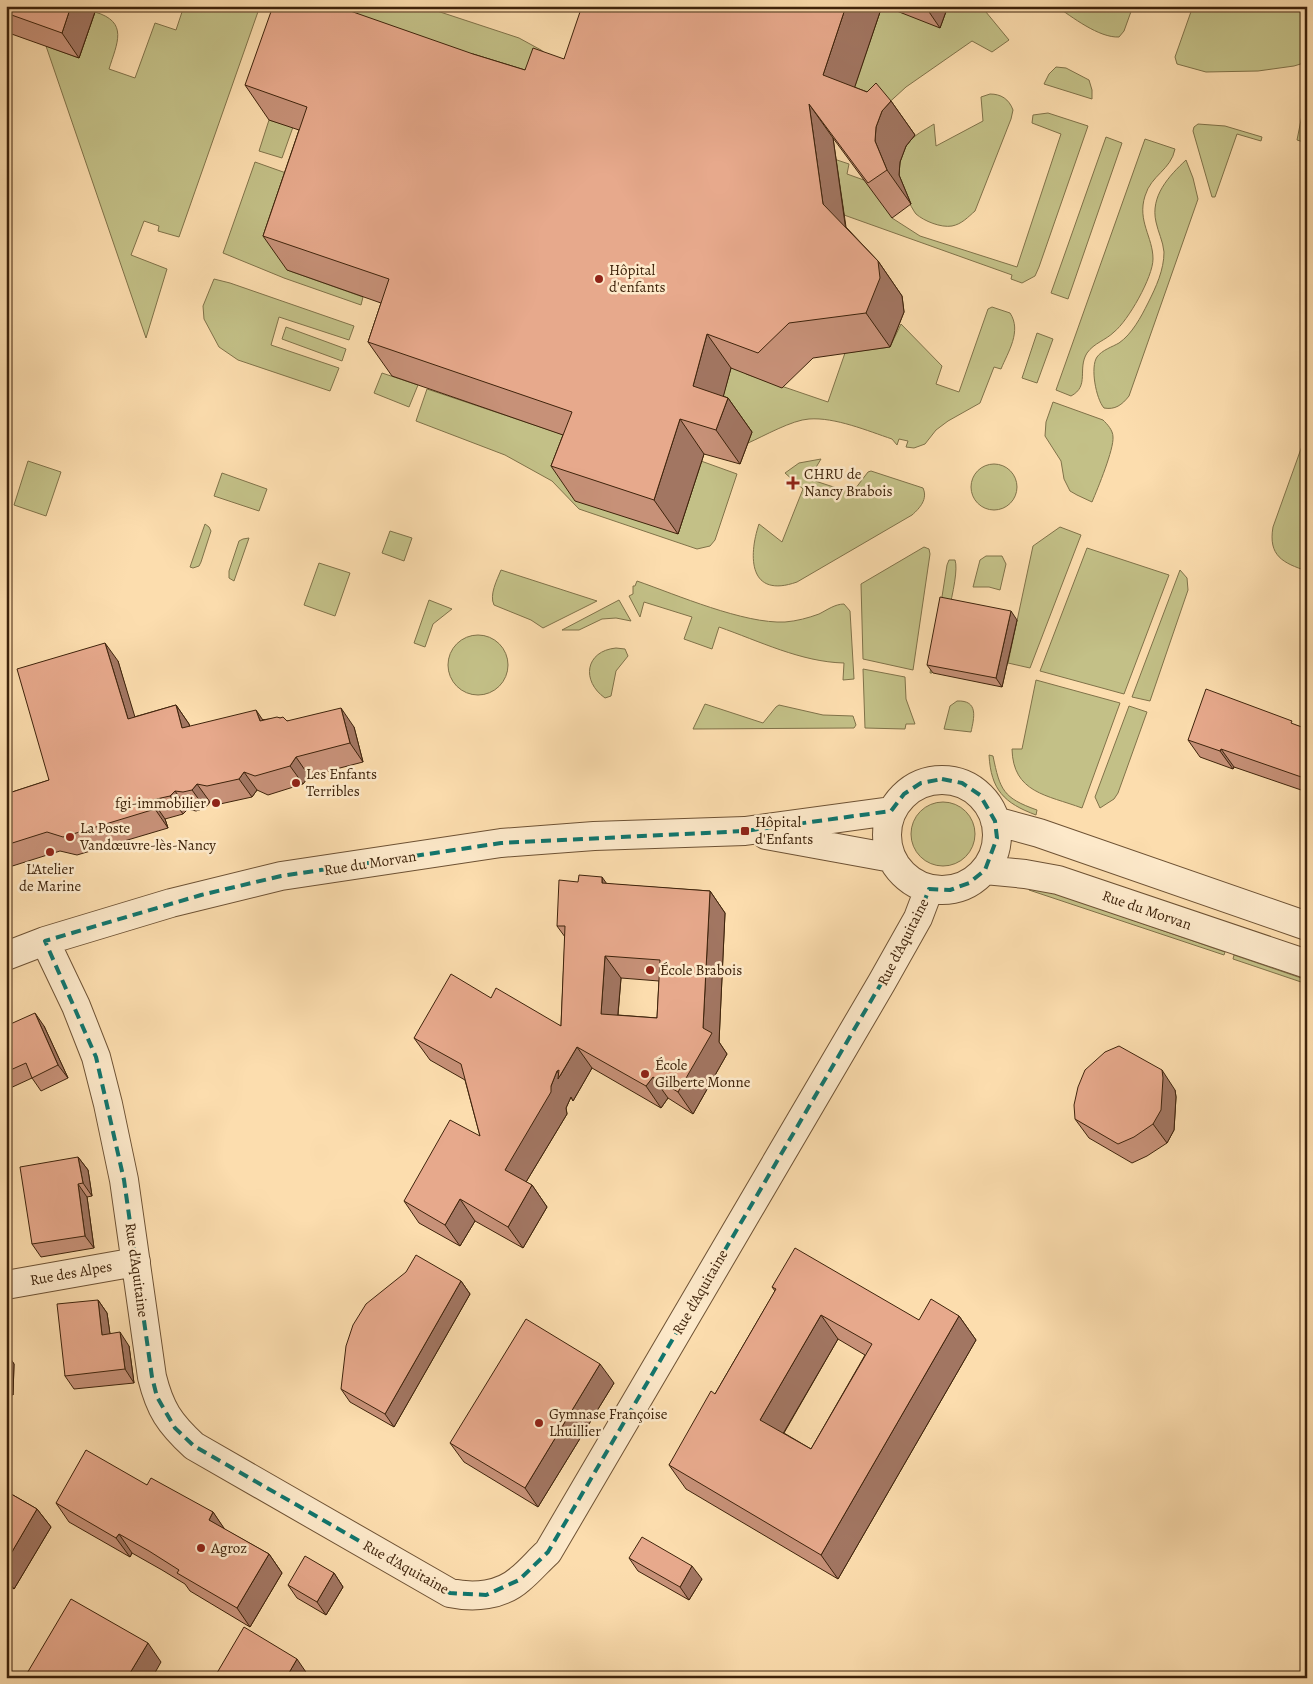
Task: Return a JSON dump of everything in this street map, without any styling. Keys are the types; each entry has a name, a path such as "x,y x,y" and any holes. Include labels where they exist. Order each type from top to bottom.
{"street":[{"path":"942,779 962,783 980,794 990,807 995,821 997,838 993,855 985,870 969,883 950,890 929,889 910,881 896,867 888,850 886,830 891,811 904,794 921,783 942,779"},
{"name":"Rue du Morvan","path":"6,956 45,941 201,895 290,875 501,843 594,836 745,831 891,811"},
{"path":"995,821 1073,844 1307,926"},
{"name":"Rue du Morvan","path":"745,831 892,858"},
{"name":"Rue du Morvan","path":"985,870 1058,880 1307,964"},
{"name":"Rue d'Aquitaine","path":"45,941 76,1006 96,1057 108,1104 124,1180 152,1377 157,1397 166,1415 175,1428 194,1446 450,1593 466,1597 486,1595 503,1589 519,1580 548,1552 882,982 918,918 929,889"},
{"name":"Rue des Alpes","path":"6,1285 136,1262"}],"highlighted area":[{"path":"942,779 962,783 980,795 995,821 997,838 985,870 969,883 950,890 929,889 918,918 882,982 548,1552 519,1580 486,1595 450,1593 194,1446 175,1428 157,1397 152,1377 124,1180 96,1057 45,941 201,895 281,876 501,843 745,831 891,811 904,794 921,783"}],"shaded area":[{"path":"184,6 260,6 179,237 158,231 159,226 144,221 131,255 167,269 146,338 46,46 79,58 95,12 113,21 118,34 109,69 135,78 155,23 176,30"},
{"path":"311,6 422,6 519,38 541,50 549,56 557,83"},
{"path":"882,6 981,6 1009,40 992,52 972,41 906,87 883,108 847,110"},
{"path":"1056,6 1133,6 1124,31 1119,37 1094,31"},
{"path":"1193,6 1307,6 1307,62 1294,66 1258,71 1206,72 1177,64 1175,57"},
{"path":"1056,67 1066,68 1089,80 1092,99 1044,84 1049,74"},
{"path":"990,94 1004,98 1013,110 975,211 962,222 952,226 938,225 923,219 914,211 900,178 900,163 905,148 916,136 934,124 936,146 983,121 981,97"},
{"path":"1307,109 1307,143 1297,140 1303,110"},
{"path":"1048,113 1088,126 1039,267 1035,276 1022,283 1011,279 1012,275 844,215 841,195 831,158 849,164 847,174 875,184 892,218 920,236 1017,267 1061,134 1032,123 1033,115"},
{"path":"269,120 293,127 282,158 259,151"},
{"path":"1198,124 1225,126 1262,137 1261,141 1237,134 1215,197 1212,197 1193,131 1194,127"},
{"path":"1106,137 1122,143 1068,299 1051,293"},
{"path":"1145,139 1175,149 1169,162 1148,189 1143,205 1144,221 1151,243 1152,267 1139,298 1120,326 1087,353 1084,359 1082,382 1077,392 1071,396 1056,390"},
{"path":"1186,160 1198,199 1129,396 1118,406 1104,408 1095,383 1095,362 1102,352 1119,343 1128,335 1154,291 1164,259 1163,244 1155,213 1158,195 1167,180"},
{"path":"255,162 317,184 287,270 363,297 361,305 284,278 223,253"},
{"path":"214,279 354,326 349,340 279,317 271,345 339,368 330,391 238,360 219,347 204,319 203,306"},
{"path":"728,287 746,374 828,402 845,353 890,347 901,324 942,366 936,384 959,392 988,309 992,307 1010,313 1015,327 1013,341 1001,369 994,367 980,403 948,421 936,430 925,444 914,448 906,447 908,441 899,439 897,445 892,439 862,429 840,422 819,419 795,422 748,443 717,420"},
{"path":"286,327 346,349 342,361 282,339"},
{"path":"1037,333 1053,339 1037,383 1022,378"},
{"path":"382,373 418,385 409,407 374,393"},
{"path":"427,389 597,446 678,534 701,461 737,474 715,540 710,546 697,549 579,509 552,481 505,455 416,421"},
{"path":"1053,402 1103,420 1112,432 1113,443 1111,450 1092,502 1070,491 1064,479 1061,461 1045,436 1046,422"},
{"path":"1307,432 1307,571 1291,565 1279,557 1275,552 1272,537 1273,527"},
{"path":"821,459 809,479 852,493 868,472 871,471 923,488 924,500 912,515 797,582 781,586 769,585 761,580 756,572 754,561 754,549 759,524 782,542 803,489 785,473 799,463"},
{"path":"28,461 61,472 46,516 14,505"},
{"path":"994,464 1007,468 1013,474 1017,487 1013,500 1007,506 994,510 981,506 975,500 971,487 975,474 981,468"},
{"path":"222,473 267,489 259,511 214,496"},
{"path":"205,524 211,531 201,562 199,566 193,568 190,567"},
{"path":"1060,527 1081,535 1030,668 1008,663 1033,546"},
{"path":"390,531 412,538 404,561 382,553"},
{"path":"249,538 234,581 229,578 229,571 239,541"},
{"path":"924,547 929,549 930,554 913,670 863,659 861,584"},
{"path":"1087,548 1169,575 1124,694 1040,671"},
{"path":"986,556 1002,556 1006,564 1000,590 989,587 973,587 980,560"},
{"path":"949,560 955,560 955,582 932,673 930,673 947,565"},
{"path":"319,563 350,573 335,616 304,605"},
{"path":"501,570 597,601 543,628 531,620 494,605 493,592"},
{"path":"1180,570 1187,578 1188,590 1150,701 1132,697"},
{"path":"637,581 731,614 769,621 785,622 802,619 844,604 850,611 854,679 843,680 844,663 828,662 796,655 719,627 712,649 684,639 692,617 644,602 640,617 629,596 633,594 633,586 635,586"},
{"path":"429,600 452,609 433,624 425,647 414,643"},
{"path":"619,600 631,621 616,618 602,619 579,630 562,630"},
{"path":"478,635 495,640 503,648 508,665 503,682 495,690 478,695 461,690 453,682 448,665 453,648 461,640"},
{"path":"625,649 628,656 616,671 611,696 605,698 592,683 590,668 598,655 606,650"},
{"path":"863,669 905,677 906,699 915,724 906,724 905,729 865,728"},
{"path":"1036,680 1120,703 1082,808 1034,790 1025,784 1018,775 1014,764 1012,749 1022,749"},
{"path":"957,701 969,703 972,707 974,716 971,732 944,729 950,706"},
{"path":"705,704 763,723 779,705 823,715 853,716 856,725 854,728 693,729"},
{"path":"1129,706 1147,712 1118,793 1114,799 1100,808 1095,797"},
{"path":"989,755 993,756 998,777 1005,791 1010,797 1037,810 1036,815 1015,805 1001,794 993,777"},
{"path":"943,802 961,808 969,816 975,834 969,852 961,860 943,866 925,860 917,852 911,834 917,816 925,808"},
{"path":"1031,885 1225,952 1224,955 1029,890"},
{"path":"1234,955 1307,980 1307,984 1233,959"}],"building":[{"path":"6,6 71,6 62,33 6,13"},
{"name":"Hôpital d'enfants","path":"273,6 336,6 473,54 525,70 533,48 564,59 582,6 846,6 823,75 867,92 876,83 891,101 882,111 876,127 875,141 887,170 868,183 809,104 823,204 878,261 880,278 866,313 789,323 758,353 707,334 693,386 728,398 716,430 680,419 654,500 551,466 572,412 368,342 389,279 263,236 307,107 245,85"},
{"path":"940,597 1011,611 996,678 927,665"},
{"path":"105,643 128,719 176,705 182,728 256,710 260,721 283,717 287,721 341,708 350,743 296,757 290,766 255,776 244,772 239,779 207,786 197,784 192,790 175,791 170,796 152,800 155,809 63,837 47,832 6,845 6,794 49,780 17,669"},
{"path":"1206,689 1292,721 1291,723 1307,729 1307,779 1221,749 1220,751 1188,740"},
{"path":"579,875 602,877 602,883 710,891 703,1028 712,1033 678,1092 653,1077 646,1086 577,1047 558,1079 559,1070 557,1071 551,1086 551,1092 505,1170 532,1185 508,1227 460,1199 445,1225 404,1201 450,1120 480,1136 461,1064 414,1038 451,974 491,998 496,988 561,1026 565,926 557,926 559,880 578,882","holes":["605,956 660,960 657,1018 601,1014"]},
{"path":"35,1013 58,1065 32,1078 26,1063 6,1072 6,1026"},
{"path":"1119,1046 1162,1070 1163,1078 1161,1110 1153,1124 1134,1137 1118,1144 1075,1119 1074,1105 1078,1087 1085,1070 1105,1052"},
{"path":"78,1157 83,1183 78,1184 85,1236 32,1244 20,1167"},
{"path":"795,1248 919,1320 931,1299 959,1316 821,1555 669,1465 711,1391 715,1394 776,1289 772,1287","holes":["821,1315 872,1344 811,1449 760,1420"]},
{"path":"416,1255 461,1281 385,1414 341,1389 346,1346 353,1325 366,1304 406,1272"},
{"path":"98,1300 102,1335 120,1332 125,1369 65,1376 57,1304"},
{"name":"Gymnase Françoise Lhuillier","path":"526,1319 600,1364 525,1488 450,1443"},
{"name":"Agroz","path":"86,1450 147,1485 151,1478 213,1512 209,1520 269,1554 237,1608 177,1573 179,1570 149,1551 119,1534 116,1538 56,1503"},
{"path":"6,1491 37,1509 6,1562"},
{"path":"642,1537 692,1566 680,1587 629,1558"},
{"path":"305,1556 334,1573 317,1602 288,1585"},
{"path":"71,1599 148,1643 127,1678 30,1678 26,1675"},
{"path":"244,1627 297,1659 286,1678 214,1678"}],"place":[{"name":"Hôpital d'enfants","path":"599,279"},
{"name":"CHRU de Nancy Brabois","path":"793,483"},
{"name":"Les Enfants Terribles","path":"296,783"},
{"name":"fgi-immobilier","path":"216,803"},
{"name":"Hôpital d'Enfants","path":"745,831"},
{"name":"La Poste Vandœuvre-lès-Nancy","path":"70,837"},
{"name":"L'Atelier de Marine","path":"50,852"},
{"name":"École Brabois","path":"650,970"},
{"name":"École Gilberte Monne","path":"645,1074"},
{"name":"Gymnase Françoise Lhuillier","path":"539,1423"},
{"name":"Agroz","path":"201,1548"}]}
